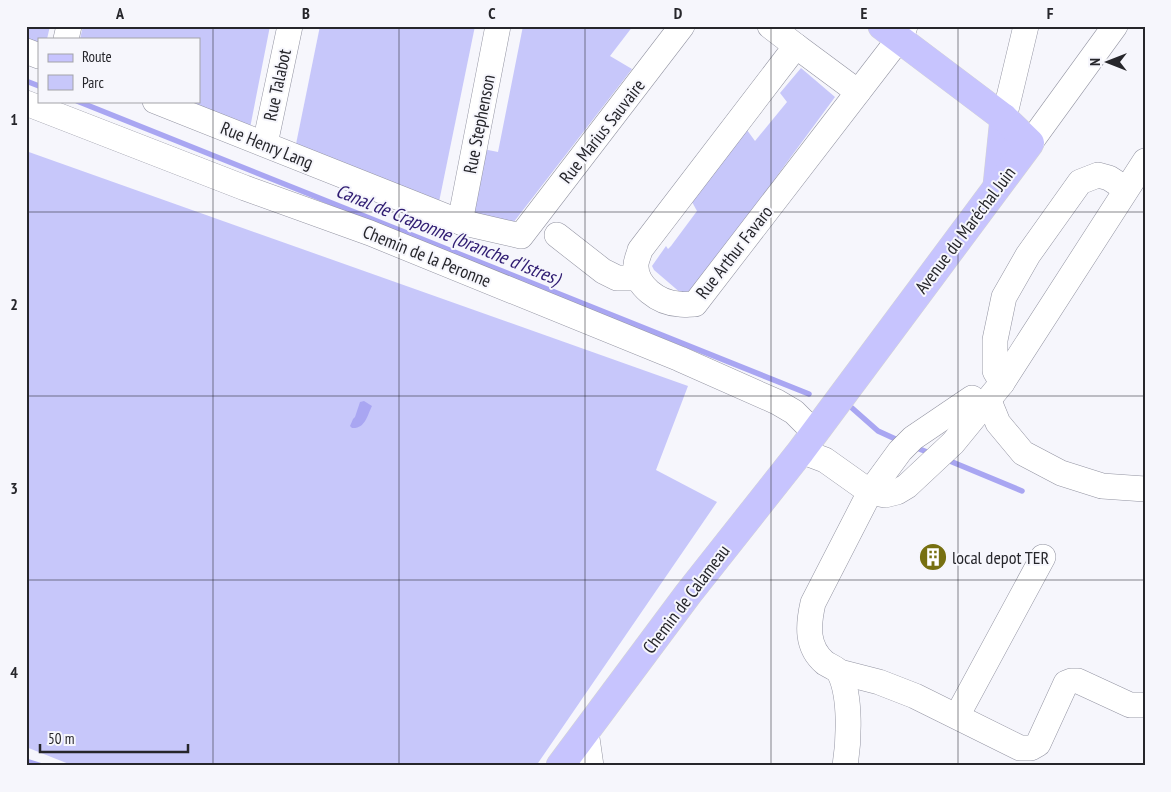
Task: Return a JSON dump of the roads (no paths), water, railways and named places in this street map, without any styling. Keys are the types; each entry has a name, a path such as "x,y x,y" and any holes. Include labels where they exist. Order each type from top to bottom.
{"main road":[{"path":"895,30 1004,118 1030,143"},
{"path":"997,186 1004,118"},
{"name":"Avenue du Maréchal Juin","path":"808,442 1030,143"},
{"name":"Chemin de Calameau","path":"560,766 688,594 808,442"}],"street":[{"name":"Rue Talabot","path":"265,144 290,26"},
{"name":"Rue Stephenson","path":"460,222 498,26"},
{"name":"Rue Marius Sauvaire","path":"521,236 682,26"},
{"path":"770,26 858,92"},
{"path":"1004,118 1026,26"},
{"name":"Avenue du Maréchal Juin","path":"1030,143 1115,26"},
{"name":"Rue Arthur Favaro","path":"637,278 646,289 659,298 677,304 695,304 858,92 895,30"},
{"path":"557,236 603,271 618,278 637,278 636,264 640,250 796,46"},
{"path":"26,51 38,56"},
{"name":"Rue Henry Lang","path":"158,102 460,222 521,236"},
{"name":"Chemin de la Peronne","path":"26,103 245,188 370,233 687,362 777,402 794,412 808,442"},
{"path":"867,498 897,492 907,486 939,457 988,394 1145,161"},
{"path":"1126,189 1109,178 1098,175 1080,182 1028,255 1004,297 995,340 995,371 988,394 998,423 1023,453 1061,474 1102,486 1145,489"},
{"path":"988,394 906,445 867,498 813,603 809,622 810,640 816,654 840,672 879,682 915,696 1020,748 1031,748 1038,744 1066,683 1071,681 1078,681 1130,705 1145,705"},
{"path":"808,442 867,498"},
{"path":"957,716 1043,557"},
{"path":"840,672 846,698 848,727 846,766"},
{"path":"586,731 591,766"}],"waterway":[{"name":"Canal de Craponne (branche d'Istres)","path":"26,81 38,86"},
{"name":"Canal de Craponne (branche d'Istres)","path":"79,102 809,394"},
{"name":"Canal de Craponne (branche d'Istres)","path":"852,408 878,431 902,442"},
{"name":"Canal de Craponne (branche d'Istres)","path":"912,446 932,454"},
{"name":"Canal de Craponne (branche d'Istres)","path":"945,459 1022,491"},
{"path":"26,761 42,766"}],"place":[{"name":"local depot TER","path":"933,557"}]}
